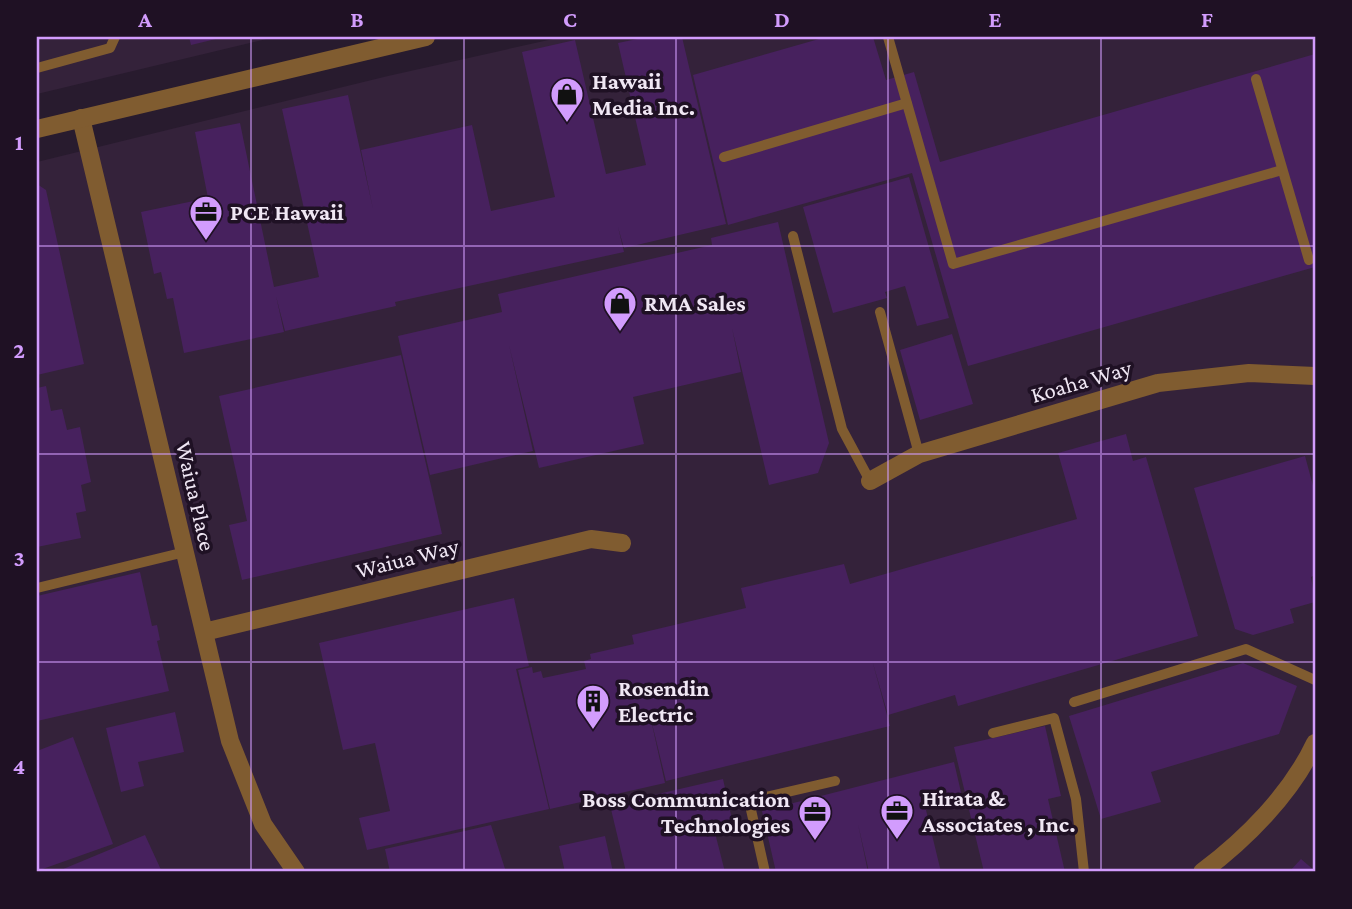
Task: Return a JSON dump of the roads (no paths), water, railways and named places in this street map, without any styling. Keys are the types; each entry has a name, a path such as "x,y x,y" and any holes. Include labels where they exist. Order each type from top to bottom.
{"street":[{"path":"37,129 426,37"},
{"name":"Waiua Place","path":"81,118 230,741 246,786 264,824 296,872"},
{"name":"Koaha Way","path":"870,481 919,454 1158,383 1249,373 1315,376"},
{"name":"Waiua Way","path":"204,632 591,539 622,543"},
{"path":"1202,872 1264,817 1308,758 1315,743"}],"lane":[{"path":"37,68 110,48 115,37"},
{"path":"888,37 953,264 1282,170"},
{"path":"1256,79 1308,260"},
{"path":"724,157 906,103"},
{"path":"793,236 842,429 870,481"},
{"path":"880,312 919,454"},
{"path":"37,588 184,552"},
{"path":"1074,702 1246,649 1315,680"},
{"path":"993,733 1054,718 1076,799 1084,872"},
{"path":"765,872 748,802 835,781"}],"place":[{"name":"Hawaii Media Inc.","path":"567,124"},
{"name":"PCE Hawaii","path":"206,242"},
{"name":"RMA Sales","path":"620,333"},
{"name":"Rosendin Electric","path":"593,731"},
{"name":"Hirata & Associates , Inc.","path":"897,841"},
{"name":"Boss Communication Technologies","path":"815,842"}]}
